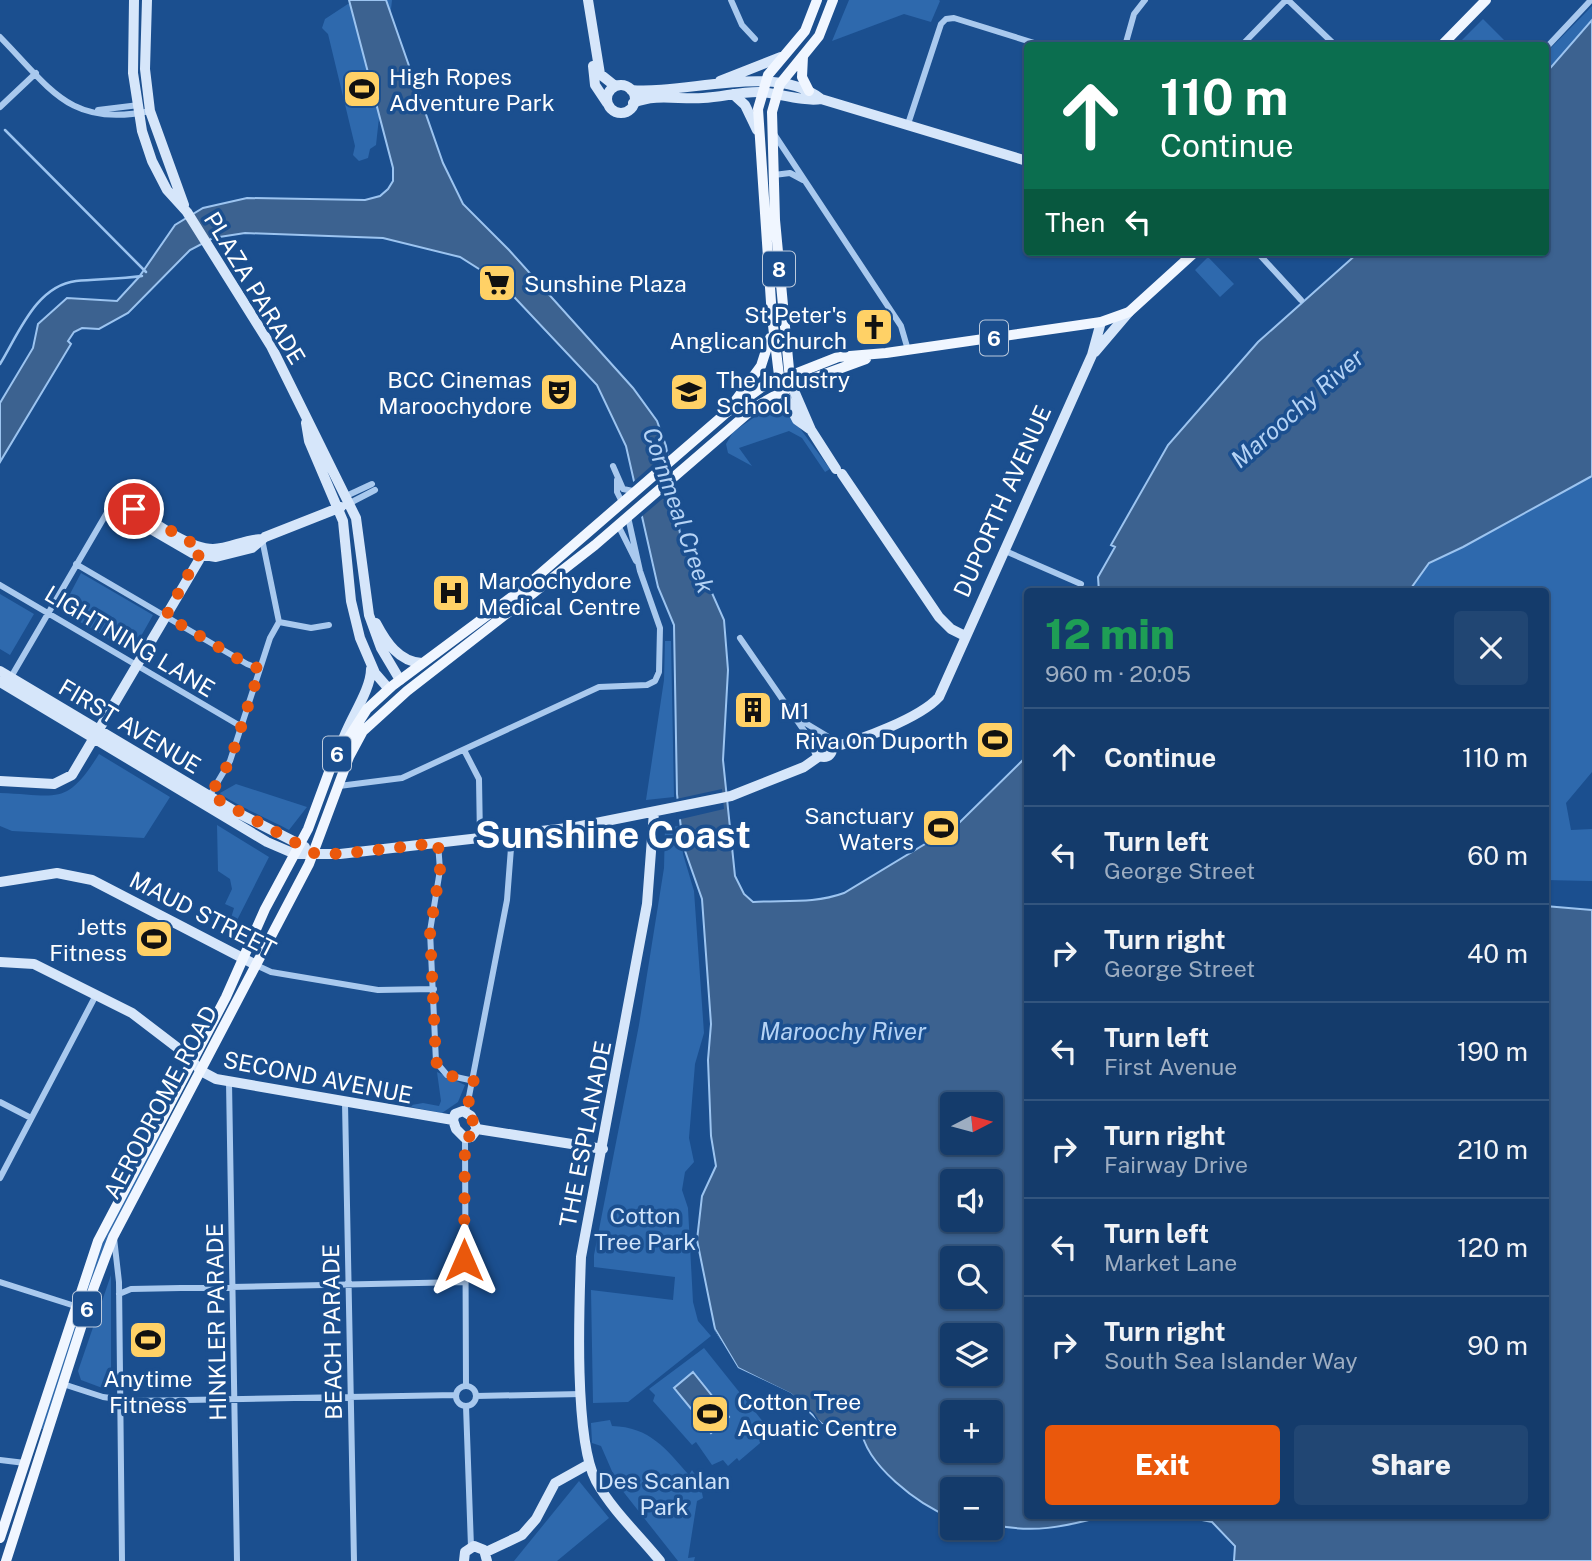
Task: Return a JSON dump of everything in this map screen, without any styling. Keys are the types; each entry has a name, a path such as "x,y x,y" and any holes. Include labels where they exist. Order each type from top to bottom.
{"main road":[{"name":"8","path":"786,383 772,317 757,130 762,87 781,57 805,31 817,0"},
{"path":"779,89 826,24 833,0"},
{"path":"1445,42 1486,0"},
{"path":"803,56 802,77 809,91"},
{"name":"8","path":"779,89 772,112 772,133 786,383"},
{"name":"6","path":"400,680 525,587 754,391 886,353 1101,322 1129,312 1191,256"},
{"path":"726,413 761,366 770,338 772,317"},
{"name":"6","path":"407,691 618,525 786,383"},
{"path":"692,442 710,445"},
{"path":"623,504 637,508"},
{"path":"623,504 628,516"},
{"path":"618,525 623,504"},
{"path":"400,680 407,691"},
{"name":"AERODROME ROAD","path":"0,1538 75,1306 104,1227 297,849 341,746 362,715 388,688 400,680"},
{"path":"388,688 407,691"},
{"name":"AERODROME ROAD","path":"6,1561 113,1237 314,853 349,757 363,731 407,691"}],"street":[{"name":"PLAZA PARADE","path":"134,0 132,61 138,110 158,173 167,190 187,212 271,346 306,422 317,437 339,504 347,543 351,601 370,664 388,688"},
{"name":"PLAZA PARADE","path":"147,0 145,69 150,107 187,212"},
{"path":"588,0 595,83 608,103 620,113 628,110 634,103 662,97 699,98 762,87"},
{"path":"731,0 741,25 755,39"},
{"path":"1126,42 1134,14 1145,0"},
{"path":"1245,42 1287,0 1332,42"},
{"path":"1549,45 1591,1"},
{"path":"908,124 941,24 946,19 954,18 1031,42"},
{"path":"0,37 72,107 128,117 138,110 150,107"},
{"path":"594,47 601,77 615,86 624,86 631,90 713,84 809,91 821,99 1024,160"},
{"path":"713,84 781,57"},
{"path":"0,107 36,73"},
{"path":"608,103 608,93 615,86"},
{"path":"779,89 812,101 821,99"},
{"path":"631,90 634,103"},
{"path":"733,94 745,105 757,130"},
{"path":"772,133 801,172 803,180 901,326 908,350"},
{"path":"774,175 790,173 803,180"},
{"path":"1261,256 1301,300"},
{"path":"1092,355 1129,312"},
{"name":"DUPORTH AVENUE","path":"819,752 828,756 831,745 858,739 936,701 1092,355 1101,322"},
{"path":"786,383 811,430 939,617 951,629 965,636"},
{"path":"613,466 623,489 636,491"},
{"path":"617,474 617,492 623,504"},
{"path":"0,696 113,502 201,552 222,549 248,539 261,539 374,487"},
{"name":"PLAZA PARADE","path":"339,504 359,527 366,604 378,642 400,680"},
{"path":"338,786 397,780 599,687 647,685 656,680 660,628 640,569 628,516"},
{"path":"618,525 640,569"},
{"path":"210,795 230,761 260,669 279,622 261,539"},
{"path":"1003,550 1081,584"},
{"path":"0,781 61,782 72,775 201,552"},
{"path":"76,564 247,664 260,669"},
{"name":"LIGHTNING LANE","path":"0,585 242,727"},
{"path":"366,604 393,649 407,660 422,663"},
{"path":"279,622 311,628 329,625"},
{"path":"314,853 340,854 585,826 723,797 804,767 819,752 740,638"},
{"path":"341,746 351,717 370,679 370,664"},
{"name":"FIRST AVENUE","path":"0,671 6,682 210,795 297,849"},
{"path":"795,717 826,736 831,745"},
{"name":"FIRST AVENUE","path":"97,734 267,842 314,853"},
{"path":"464,750 479,779 480,838"},
{"name":"THE ESPLANADE","path":"654,812 654,852 647,904 581,1257 582,1394 583,1438 589,1464 605,1494 660,1561"},
{"path":"466,1112 509,889 512,835"},
{"path":"438,843 440,870 430,931 438,1066 447,1075 474,1081"},
{"name":"MAUD STREET","path":"0,882 57,873 92,880 271,972 368,989 434,989"},
{"name":"SECOND AVENUE","path":"0,962 34,964 96,995 145,1021 192,1059 201,1071 229,1082 453,1120"},
{"path":"0,1178 96,995"},
{"name":"HINKLER PARADE","path":"229,1082 237,1561"},
{"path":"0,1102 31,1118"},
{"name":"BEACH PARADE","path":"345,1103 354,1561"},
{"path":"458,1112 466,1112 474,1120 477,1129 471,1138 465,1138 456,1129 453,1120 458,1112"},
{"path":"477,1129 603,1149"},
{"path":"465,1138 466,1386"},
{"path":"113,1237 118,1254 122,1561"},
{"path":"0,1282 75,1306"},
{"path":"119,1294 131,1289 464,1282"},
{"path":"63,1384 119,1401 456,1395"},
{"path":"466,1386 458,1390 456,1395 458,1401 466,1406"},
{"path":"466,1386 474,1390 476,1396 472,1404 466,1406"},
{"path":"476,1396 582,1394"},
{"path":"466,1406 471,1547"},
{"path":"0,1460 24,1464 39,1457"},
{"path":"464,1561 465,1552 471,1547 478,1546 487,1557 522,1535 536,1519 555,1483 589,1464"}],"green space":[{"name":"High Ropes Adventure Park","path":"354,0 392,0 376,145 370,149 368,158 359,161 353,155 355,146 328,34 322,28 325,19"},
{"path":"849,0 940,1 931,22 904,14 832,41"},
{"path":"1592,6 1592,20 1549,69 1549,50"},
{"path":"1483,19 1506,42 1460,42"},
{"path":"1208,257 1234,284 1220,297 1195,270"},
{"path":"779,400 830,469 825,472 802,438 789,431 739,448 752,466 728,453 726,444 733,432"},
{"path":"1592,476 1592,772 1566,803 1571,830 1592,829 1592,881 1549,880 1549,588 1412,588 1429,563"},
{"path":"81,573 153,615 132,652 61,611"},
{"path":"0,594 34,614 10,655 0,649"},
{"path":"665,641 671,641 674,797 646,800 664,680"},
{"path":"99,754 170,797 144,838 12,831 0,826 0,793 48,796 59,794 78,783"},
{"path":"236,784 307,807 289,830 220,793"},
{"path":"217,825 269,857 232,930 228,928 234,908 225,904 232,889 230,879 218,871"},
{"name":"Cotton Tree Park","path":"681,826 683,854 694,891 704,1033 695,1064 689,1138 694,1162 685,1172 682,1190 688,1208 693,1302 698,1321 711,1336 628,1402 593,1403 591,1290 673,1300 675,1277 594,1267 594,1255 639,1025 664,868 665,827"},
{"path":"437,1072 465,1085 458,1102 442,1113 406,1106 423,1103 439,1106 441,1101"},
{"path":"162,1131 164,1133 119,1220 53,1405 43,1429 40,1429 97,1255 151,1146"},
{"path":"111,1275 111,1385 105,1389 81,1380 78,1371"},
{"name":"Cotton Tree Aquatic Centre","path":"704,1348 772,1433 739,1461 737,1458 728,1466 723,1460 712,1465 696,1442 692,1445 653,1401 655,1395 649,1389"},
{"name":"Des Scanlan Park","path":"610,1420 612,1426 637,1430 656,1441 689,1475 692,1470 700,1482 703,1498 697,1501 688,1558 695,1557 694,1561 678,1561 618,1485 601,1446 592,1443 591,1423"},
{"path":"579,1481 609,1518 557,1561 514,1561"}],"water":[{"name":"Maroochy River","path":"349,0 386,0 443,163 463,204 509,250 633,388 657,421 666,446 682,546 704,575 724,620 728,670 723,760 735,876 744,894 753,902 810,900 844,893 958,824 1024,759 1024,1519 1092,1519 1048,1528 1003,1526 1003,1477 940,1477 939,1512 910,1494 883,1469 872,1456 861,1428 822,1424 791,1394 738,1368 715,1329 697,1240 702,1196 716,1166 711,1136 708,1060 711,1024 702,899 683,845 677,794 674,625 658,587 626,446 597,385 501,283 460,257 383,238 245,233 213,238 190,250 128,313 99,329 82,328 74,332 68,341 71,344 0,462 0,403 33,348 38,324 67,298 117,301 139,277 175,225 203,208 247,198 365,200 380,196 393,181 393,168"},
{"name":"Maroochy River","path":"1592,20 1592,476 1429,563 1411,588 1099,588 1098,577 1115,547 1111,545 1168,445 1258,342 1355,256 1549,256 1549,69"},
{"path":"1549,906 1592,910 1592,1561 1234,1561 1235,1546 1212,1522 1197,1519 1549,1519"},
{"path":"693,1372 729,1417 711,1433 674,1388"}],"pier":[{"path":"668,451 674,489 640,518 632,483"},
{"path":"722,789 724,809 677,820 676,799"},
{"path":"712,1325 738,1368 791,1393 814,1413 822,1424 867,1428 820,1426 813,1414 795,1398 766,1387 736,1370"}],"waterway":[{"path":"5,130 146,272"},
{"path":"0,364 30,313 50,292 76,281 142,276"}],"place":[{"name":"High Ropes Adventure Park","path":"362,89"},
{"name":"Sunshine Plaza","path":"497,283"},
{"name":"St Peter's Anglican Church","path":"874,327"},
{"name":"BCC Cinemas Maroochydore","path":"559,392"},
{"name":"The Industry School","path":"689,392"},
{"name":"Maroochydore Medical Centre","path":"451,593"},
{"name":"M1","path":"753,710"},
{"name":"Riva On Duporth","path":"995,740"},
{"name":"Sanctuary Waters","path":"941,828"},
{"name":"Jetts Fitness","path":"154,939"},
{"name":"Anytime Fitness","path":"148,1340"},
{"name":"Cotton Tree Aquatic Centre","path":"710,1414"}],"district":[{"name":"Sunshine Coast","path":"613,834"}],"route":[{"path":"134,509 202,549 199,560 166,616 260,669 230,761 210,795 237,813 314,853 340,854 438,843 440,870 430,931 436,1062 447,1075 474,1081 466,1112 477,1126 477,1132 471,1138 465,1138 464,1260"}],"water label":[{"name":"Cornmeal Creek","path":"679,510"}]}
